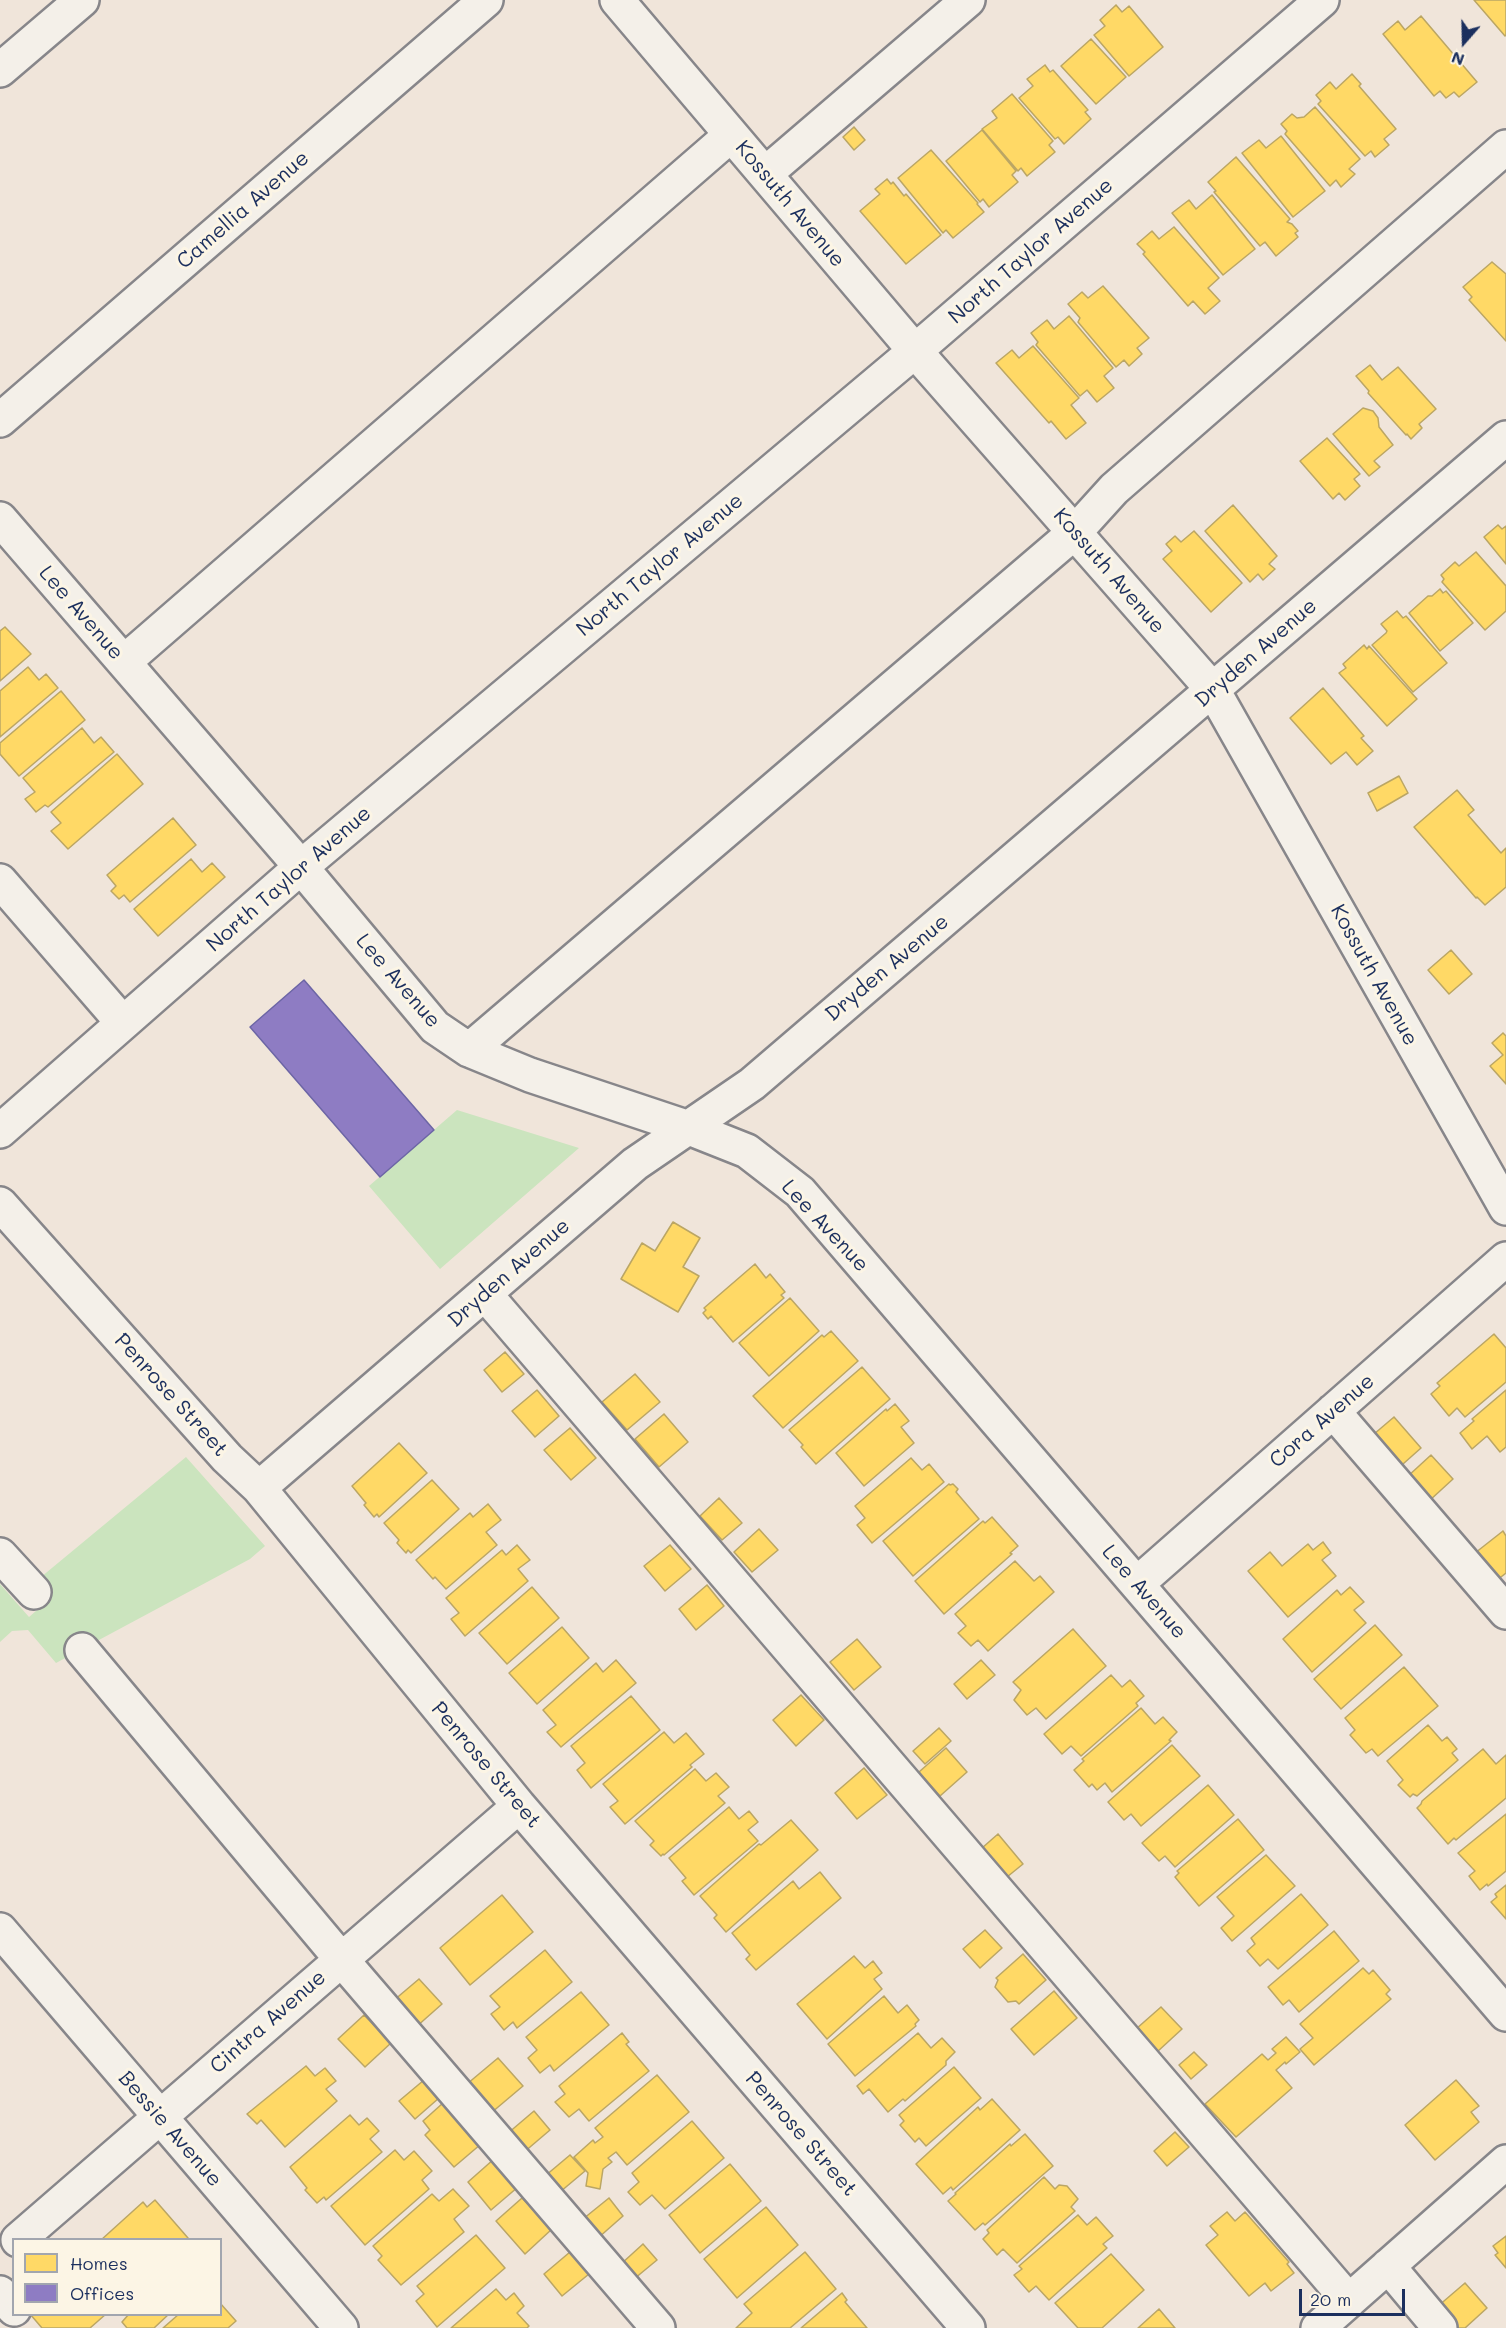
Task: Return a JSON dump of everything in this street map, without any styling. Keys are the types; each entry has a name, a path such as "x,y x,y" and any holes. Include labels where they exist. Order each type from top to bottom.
{"street":[{"path":"0,70 82,0"},
{"name":"Camellia Avenue","path":"0,420 486,0"},
{"name":"Kossuth Avenue","path":"616,0 915,351 1213,690 1506,1208"},
{"path":"765,174 968,0"},
{"name":"North Taylor Avenue","path":"0,1131 301,867 915,351 1322,0"},
{"path":"124,662 731,135"},
{"path":"469,1050 1075,532 1114,489 1506,147"},
{"name":"Dryden Avenue","path":"259,1488 635,1164 752,1084 1506,438"},
{"name":"Lee Avenue","path":"0,519 301,867 435,1027 469,1050 530,1076 689,1128 747,1151 800,1192 1506,2014"},
{"path":"0,881 123,1023"},
{"name":"Penrose Street","path":"0,1204 220,1449 259,1488 519,1806 968,2328"},
{"name":"Cora Avenue","path":"1138,1583 1506,1258"},
{"path":"485,1294 1349,2301"},
{"path":"1333,1411 1506,1612"},
{"path":"0,1555 34,1592"},
{"path":"82,1650 341,1959 658,2328"},
{"name":"Cintra Avenue","path":"20,2238 519,1806"},
{"name":"Bessie Avenue","path":"0,1930 340,2328"},
{"path":"1318,2328 1506,2162"},
{"path":"0,2255 12,2246"},
{"path":"1388,2266 1440,2328"},
{"path":"0,2293 12,2307"},
{"path":"20,2316 30,2328"}],"green space":[{"path":"457,1110 579,1148 440,1269 369,1186"},
{"path":"186,1457 265,1546 250,1559 56,1663 28,1630 12,1631 0,1642 0,1584 29,1617 51,1598 35,1582"}],"building: Homes":[{"path":"1474,0 1506,0 1505,36"},
{"path":"1116,5 1122,12 1129,6 1163,47 1129,76 1094,35 1105,26 1100,20"},
{"path":"1421,16 1477,82 1459,97 1454,92 1446,98 1440,91 1434,96 1383,34 1398,21 1405,30"},
{"path":"1091,39 1126,77 1096,104 1061,66"},
{"path":"1045,65 1050,72 1053,70 1088,110 1085,112 1091,119 1064,144 1058,137 1055,139 1019,98 1033,86 1027,79"},
{"path":"1352,74 1361,84 1359,86 1396,129 1384,139 1389,145 1375,157 1371,151 1365,156 1318,104 1321,101 1316,95 1330,82 1336,89"},
{"path":"1012,94 1053,141 1049,145 1055,152 1027,176 1021,168 1018,171 982,129 997,118 992,111"},
{"path":"1315,107 1360,159 1349,169 1355,174 1341,187 1336,180 1330,186 1285,134 1287,131 1281,124 1292,114 1297,118 1304,117"},
{"path":"854,127 865,140 854,150 843,137"},
{"path":"982,130 1016,171 1012,175 1018,182 989,207 983,199 980,202 946,161"},
{"path":"1281,136 1325,191 1293,217 1242,153 1259,140 1266,148"},
{"path":"931,150 984,212 953,238 946,230 943,233 898,178"},
{"path":"1236,157 1290,219 1287,222 1298,231 1295,233 1298,237 1276,256 1265,242 1260,246 1208,182"},
{"path":"887,179 891,184 893,182 904,196 906,194 941,235 906,264 860,211 880,194 875,189"},
{"path":"1212,195 1255,249 1223,275 1172,213 1189,200 1196,209"},
{"path":"1174,227 1219,278 1208,288 1220,301 1205,314 1193,301 1188,306 1137,244 1152,231 1159,239"},
{"path":"1492,262 1506,274 1506,341 1469,300 1472,297 1463,287"},
{"path":"1103,286 1149,338 1137,348 1142,354 1129,366 1124,360 1116,367 1078,322 1080,318 1068,304 1082,292 1088,298"},
{"path":"1069,316 1113,368 1104,376 1114,388 1097,402 1087,390 1080,396 1036,345 1038,342 1031,333 1047,320 1054,329"},
{"path":"1033,346 1079,398 1071,405 1086,423 1066,439 996,363 1012,350 1019,358"},
{"path":"1370,365 1382,380 1398,367 1436,409 1419,424 1422,428 1411,439 1368,393 1369,391 1356,376"},
{"path":"1363,408 1373,411 1378,418 1379,427 1393,445 1374,461 1380,467 1369,476 1333,434"},
{"path":"1327,438 1360,474 1354,479 1360,486 1345,500 1339,493 1333,499 1300,461"},
{"path":"1233,505 1277,556 1269,564 1275,569 1263,580 1258,574 1250,582 1205,531"},
{"path":"1498,525 1502,529 1506,526 1506,564 1484,537"},
{"path":"1194,531 1242,583 1211,612 1163,559 1172,551 1166,544 1175,536 1181,542"},
{"path":"1476,552 1506,586 1506,611 1485,630 1442,582 1444,579 1441,575 1455,562 1459,566"},
{"path":"1440,589 1443,593 1446,591 1473,623 1440,651 1409,613 1428,596 1432,596"},
{"path":"1397,611 1403,618 1406,616 1447,663 1413,692 1372,645 1387,631 1381,624"},
{"path":"5,627 31,654 0,681 0,631"},
{"path":"1364,645 1367,649 1369,646 1417,699 1387,726 1339,673 1346,668 1343,664"},
{"path":"28,667 39,680 46,674 58,688 0,737 0,691"},
{"path":"1323,688 1364,736 1361,738 1373,751 1357,765 1346,752 1331,764 1290,718"},
{"path":"61,691 85,720 19,776 0,754 0,743"},
{"path":"82,728 94,743 101,737 114,752 48,807 45,805 36,812 25,799 35,792 23,778"},
{"path":"117,754 143,784 68,849 51,831 61,823 51,812"},
{"path":"1399,776 1408,793 1377,811 1368,793"},
{"path":"1457,790 1474,810 1468,815 1501,853 1506,848 1506,887 1485,905 1476,898 1414,827"},
{"path":"173,818 196,845 130,902 124,895 119,899 111,891 116,886 107,875"},
{"path":"191,859 202,872 212,863 225,877 158,936 134,909"},
{"path":"1451,950 1472,974 1449,994 1428,970"},
{"path":"1503,1033 1506,1036 1506,1084 1490,1066 1503,1055 1492,1043"},
{"path":"673,1222 700,1238 683,1267 699,1276 678,1312 621,1279 642,1243 655,1251"},
{"path":"755,1264 766,1278 770,1274 785,1292 781,1295 784,1298 733,1342 711,1316 708,1319 703,1313 706,1310 704,1308"},
{"path":"790,1298 819,1331 769,1376 739,1343"},
{"path":"831,1331 858,1361 783,1428 753,1396 822,1335 824,1337"},
{"path":"1494,1334 1506,1348 1506,1382 1465,1417 1457,1408 1449,1416 1431,1394 1440,1386 1437,1383"},
{"path":"505,1352 524,1374 502,1392 484,1370"},
{"path":"862,1367 890,1399 816,1464 789,1430"},
{"path":"635,1374 660,1402 627,1430 602,1402"},
{"path":"537,1390 559,1416 535,1437 512,1411"},
{"path":"1506,1390 1506,1447 1500,1452 1487,1436 1472,1449 1460,1433 1474,1421 1472,1419"},
{"path":"895,1404 909,1421 901,1427 914,1443 864,1486 836,1453 886,1409 887,1411"},
{"path":"664,1414 688,1442 659,1467 635,1439"},
{"path":"1394,1417 1421,1448 1394,1472 1367,1440"},
{"path":"570,1428 596,1458 571,1480 544,1450"},
{"path":"399,1443 427,1473 379,1517 377,1514 374,1517 352,1486"},
{"path":"1431,1455 1453,1479 1429,1501 1407,1477"},
{"path":"911,1458 922,1470 929,1464 944,1482 872,1543 857,1525 865,1518 855,1506"},
{"path":"432,1480 459,1509 411,1553 408,1550 406,1553 397,1543 399,1540 384,1523"},
{"path":"949,1484 953,1484 958,1489 956,1492 979,1519 913,1576 883,1541"},
{"path":"719,1498 742,1523 722,1540 700,1516"},
{"path":"488,1504 501,1520 486,1532 497,1545 446,1589 435,1577 433,1579 416,1560 470,1513 473,1517"},
{"path":"992,1517 1018,1546 1010,1553 1012,1554 944,1614 915,1581 983,1521 985,1523"},
{"path":"759,1529 778,1550 752,1572 734,1552"},
{"path":"1503,1531 1506,1536 1506,1573 1497,1580 1475,1553"},
{"path":"1323,1542 1331,1553 1322,1560 1336,1576 1288,1617 1248,1571 1270,1552 1282,1566 1308,1544 1313,1550"},
{"path":"517,1545 530,1560 518,1569 528,1581 465,1636 451,1619 459,1613 446,1598 502,1550 506,1555"},
{"path":"670,1545 691,1569 665,1591 644,1566"},
{"path":"1015,1561 1034,1581 1040,1576 1054,1592 988,1651 978,1640 971,1646 958,1633 966,1626 955,1614"},
{"path":"707,1585 724,1606 696,1630 679,1609"},
{"path":"532,1587 559,1618 507,1664 479,1633"},
{"path":"1350,1587 1364,1602 1354,1610 1366,1623 1312,1672 1283,1639 1337,1590 1341,1595"},
{"path":"1375,1625 1402,1655 1341,1709 1314,1679"},
{"path":"562,1627 589,1658 537,1704 509,1673"},
{"path":"1073,1629 1106,1666 1046,1719 1036,1708 1027,1715 1014,1700 1021,1690 1013,1682"},
{"path":"857,1639 881,1667 854,1690 830,1662"},
{"path":"616,1660 636,1683 561,1747 547,1732 556,1725 543,1710 596,1663 603,1672"},
{"path":"981,1660 995,1675 967,1699 954,1684"},
{"path":"1404,1667 1438,1706 1378,1756 1372,1749 1366,1753 1350,1735 1355,1730 1345,1718"},
{"path":"1111,1675 1122,1687 1130,1680 1144,1696 1136,1703 1138,1706 1081,1756 1071,1746 1062,1754 1044,1734"},
{"path":"801,1695 824,1720 796,1746 773,1720"},
{"path":"631,1696 660,1730 591,1788 577,1770 585,1763 571,1746"},
{"path":"1141,1708 1155,1724 1163,1717 1177,1732 1169,1740 1171,1741 1112,1792 1105,1783 1097,1790 1092,1784 1089,1787 1074,1770 1084,1761 1082,1759"},
{"path":"1428,1725 1442,1741 1447,1737 1457,1749 1452,1753 1458,1760 1417,1796 1413,1794 1410,1797 1398,1785 1403,1780 1387,1761"},
{"path":"939,1728 951,1741 925,1764 913,1751"},
{"path":"664,1732 674,1743 686,1733 704,1754 625,1824 610,1807 618,1801 603,1784"},
{"path":"1172,1745 1200,1776 1141,1826 1131,1814 1124,1820 1108,1802"},
{"path":"946,1748 967,1772 940,1796 919,1772"},
{"path":"1483,1749 1496,1764 1506,1755 1506,1798 1456,1840 1454,1838 1448,1844 1417,1808 1422,1801"},
{"path":"864,1768 887,1795 857,1819 835,1793"},
{"path":"695,1769 706,1781 716,1773 729,1787 718,1796 725,1803 661,1856 650,1845 654,1841 635,1821"},
{"path":"1208,1785 1234,1815 1175,1867 1165,1856 1159,1861 1142,1843"},
{"path":"729,1807 739,1819 749,1811 758,1822 748,1830 758,1841 694,1895 682,1881 686,1878 669,1858"},
{"path":"1506,1814 1506,1871 1480,1890 1469,1876 1475,1871 1458,1853"},
{"path":"1238,1819 1264,1850 1199,1906 1175,1877 1179,1873 1177,1871"},
{"path":"791,1820 818,1850 726,1932 714,1918 717,1915 700,1896 759,1844 761,1845"},
{"path":"998,1834 1023,1864 1007,1877 982,1848"},
{"path":"1266,1855 1295,1886 1232,1941 1221,1928 1234,1916 1217,1897"},
{"path":"820,1872 841,1898 756,1970 746,1959 750,1955 732,1933 793,1881 799,1889"},
{"path":"1506,1885 1506,1919 1491,1902 1497,1897 1495,1894"},
{"path":"1301,1894 1328,1925 1278,1969 1268,1959 1260,1966 1247,1951 1255,1944 1251,1938"},
{"path":"502,1895 533,1932 470,1985 440,1948"},
{"path":"985,1930 1002,1948 980,1968 963,1949"},
{"path":"1334,1931 1359,1961 1299,2012 1289,2000 1283,2005 1268,1987"},
{"path":"545,1950 572,1982 517,2028 513,2022 504,2030 491,2014 500,2007 490,1996"},
{"path":"1023,1954 1046,1980 1019,2004 1016,2001 1008,2002 995,1987 998,1980 996,1978"},
{"path":"854,1956 865,1968 873,1961 882,1973 874,1979 882,1989 827,2039 797,2004"},
{"path":"1363,1968 1369,1974 1373,1970 1390,1990 1386,1994 1391,1999 1314,2065 1300,2049 1313,2038 1300,2024"},
{"path":"419,1979 442,2004 416,2027 393,2001"},
{"path":"1054,1991 1077,2018 1034,2055 1011,2029"},
{"path":"581,1992 609,2025 554,2071 550,2065 540,2073 528,2058 537,2050 526,2037"},
{"path":"884,1996 898,2013 907,2005 919,2020 916,2026 855,2076 828,2044"},
{"path":"1161,2007 1182,2029 1157,2052 1136,2029"},
{"path":"364,2015 391,2043 365,2067 338,2039"},
{"path":"622,2033 629,2042 626,2044 649,2071 589,2121 579,2109 569,2117 555,2102 565,2094 559,2086"},
{"path":"918,2033 931,2048 942,2038 955,2052 946,2061 946,2065 905,2101 903,2099 888,2112 869,2089 863,2094 857,2086"},
{"path":"1286,2037 1300,2052 1276,2070 1292,2088 1236,2137 1205,2104 1262,2054 1268,2060 1276,2053 1272,2049"},
{"path":"1194,2052 1207,2065 1191,2079 1179,2065"},
{"path":"498,2058 523,2086 491,2113 467,2084"},
{"path":"306,2066 315,2076 325,2068 336,2081 326,2089 337,2101 285,2147 261,2120 257,2124 247,2114"},
{"path":"954,2067 981,2098 926,2146 919,2138 915,2142 900,2125 904,2121 899,2115"},
{"path":"657,2075 689,2112 627,2165 616,2152 608,2158 612,2162 603,2169 600,2189 586,2186 588,2173 574,2157 593,2140 595,2143 603,2137 595,2128"},
{"path":"424,2080 439,2098 415,2119 399,2101"},
{"path":"1456,2080 1479,2106 1471,2112 1479,2122 1435,2160 1405,2125"},
{"path":"992,2099 1020,2130 953,2190 951,2187 943,2194 916,2164 978,2107 980,2110"},
{"path":"443,2103 481,2144 454,2167 425,2135 430,2130 423,2121"},
{"path":"534,2111 550,2130 523,2153 507,2134"},
{"path":"350,2115 359,2125 367,2118 379,2131 370,2139 382,2152 326,2200 324,2197 317,2203 305,2190 307,2188 290,2167"},
{"path":"692,2121 724,2158 665,2209 652,2195 640,2205 628,2192 639,2182 632,2173"},
{"path":"1175,2132 1189,2147 1167,2166 1154,2151"},
{"path":"1025,2134 1053,2166 985,2225 983,2223 975,2230 948,2201 1010,2144 1011,2146"},
{"path":"395,2150 404,2160 414,2151 432,2171 422,2180 429,2189 365,2245 331,2206"},
{"path":"570,2155 585,2171 560,2192 545,2176"},
{"path":"494,2159 518,2187 491,2210 468,2182"},
{"path":"730,2164 761,2201 700,2253 669,2215"},
{"path":"1044,2177 1055,2189 1059,2185 1067,2186 1078,2199 1071,2207 1075,2211 1017,2263 1003,2249 997,2255 983,2239 989,2233 987,2230"},
{"path":"453,2189 469,2206 454,2219 464,2232 401,2285 378,2260 382,2256 373,2246 432,2194 439,2201"},
{"path":"522,2198 552,2229 525,2254 496,2221"},
{"path":"609,2198 623,2216 598,2238 583,2219"},
{"path":"155,2200 188,2238 103,2238 143,2202 147,2207"},
{"path":"766,2207 798,2245 737,2298 704,2259"},
{"path":"1227,2212 1235,2221 1245,2212 1289,2262 1287,2264 1294,2273 1271,2291 1265,2283 1249,2296 1206,2245 1218,2235 1210,2226"},
{"path":"1078,2215 1087,2225 1096,2217 1113,2236 1103,2244 1107,2248 1049,2300 1036,2286 1029,2292 1014,2275 1022,2269 1019,2266"},
{"path":"476,2235 505,2268 437,2327 416,2301 424,2294 417,2286"},
{"path":"1506,2236 1506,2268 1495,2255 1498,2253 1493,2246"},
{"path":"643,2244 657,2260 634,2279 621,2264"},
{"path":"570,2252 589,2274 562,2296 544,2274"},
{"path":"805,2252 836,2289 790,2328 736,2328 752,2313 744,2304"},
{"path":"1111,2254 1144,2290 1102,2328 1078,2328 1055,2303"},
{"path":"1465,2283 1487,2308 1465,2328 1456,2328 1437,2307"},
{"path":"496,2289 506,2300 514,2293 524,2306 517,2313 529,2326 527,2328 451,2328"},
{"path":"842,2293 847,2300 845,2302 867,2328 801,2328"},
{"path":"222,2305 236,2321 228,2328 163,2328 177,2316 222,2316"},
{"path":"1159,2309 1175,2328 1138,2328"},
{"path":"32,2316 104,2316 90,2328 42,2328"},
{"path":"127,2316 167,2316 154,2328 127,2328 122,2322"}],"building: Offices":[{"path":"304,980 434,1130 380,1177 250,1027"}]}
